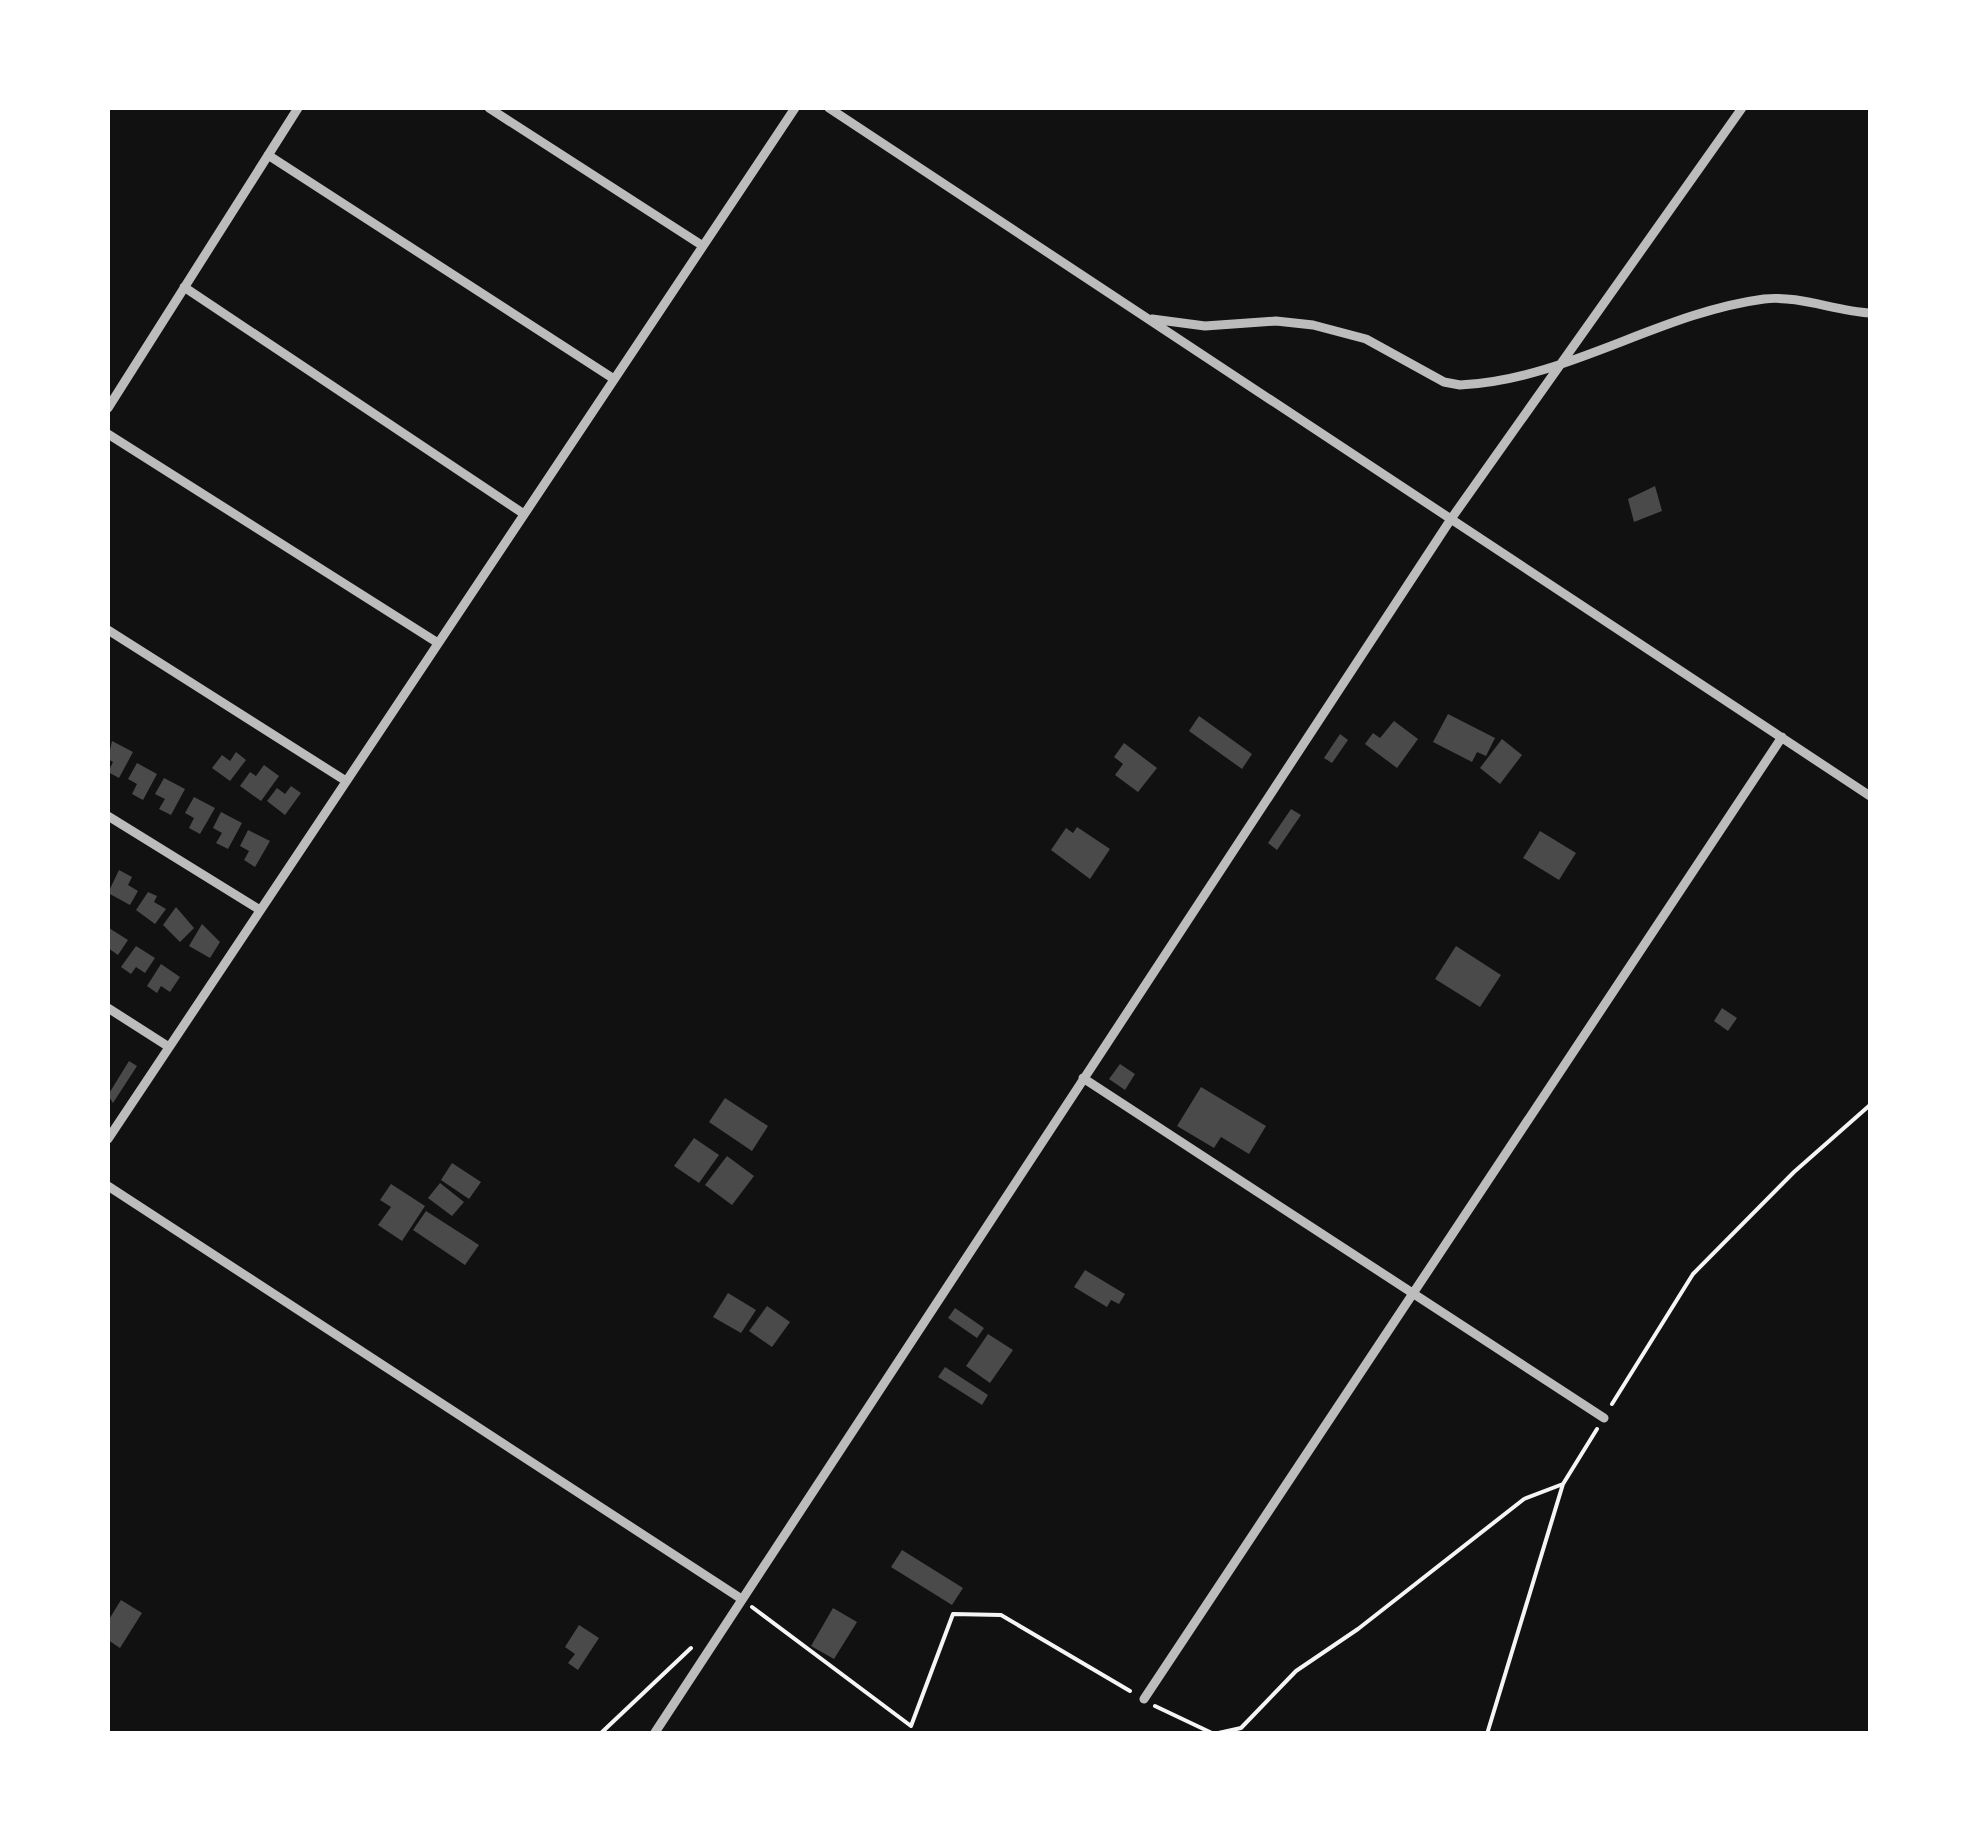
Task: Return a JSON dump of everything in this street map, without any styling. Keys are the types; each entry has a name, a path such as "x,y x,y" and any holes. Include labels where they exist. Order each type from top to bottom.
{"street":[{"path":"108,408 298,108"},
{"path":"489,108 703,246"},
{"path":"108,1139 795,108"},
{"path":"829,108 1870,796"},
{"path":"654,1734 1451,519 1742,108"},
{"path":"268,155 614,379"},
{"path":"184,287 524,514"},
{"path":"1149,319 1205,326 1276,321 1313,325 1366,339 1444,382 1460,385 1562,363 1689,315 1756,300 1804,302 1870,313"},
{"path":"108,434 438,643"},
{"path":"108,630 346,782"},
{"path":"1144,1699 1782,737"},
{"path":"108,816 260,910"},
{"path":"108,1008 169,1047"},
{"path":"1083,1078 1604,1418"},
{"path":"108,1186 740,1598"}],"path":[{"path":"1487,1734 1563,1484 1693,1274 1794,1172 1870,1105"},
{"path":"740,1598 911,1726 954,1614 1001,1614 1144,1699 1214,1734 1241,1728 1296,1671 1358,1630 1524,1499 1563,1484"},
{"path":"600,1734 700,1638"}],"building":[{"path":"1655,486 1662,511 1634,522 1628,499"},
{"path":"1448,714 1495,738 1486,756 1477,752 1472,762 1433,742"},
{"path":"1199,716 1252,754 1242,769 1189,731"},
{"path":"1394,721 1418,739 1397,768 1365,744 1373,733 1380,738"},
{"path":"1340,734 1348,740 1332,763 1324,758"},
{"path":"1502,739 1522,755 1500,784 1480,768"},
{"path":"112,741 133,752 119,778 108,772 113,762 108,759"},
{"path":"1124,743 1157,768 1138,792 1115,775 1123,764 1114,757"},
{"path":"236,752 246,760 230,781 212,768 222,755 230,761"},
{"path":"137,763 157,774 143,800 132,794 137,784 128,779"},
{"path":"264,765 279,776 261,801 240,786 250,772 256,776"},
{"path":"164,778 185,789 171,815 159,809 165,799 155,794"},
{"path":"291,786 301,793 285,815 267,801 277,788 285,794"},
{"path":"194,797 215,808 200,834 189,828 194,818 185,813"},
{"path":"1291,809 1301,815 1277,850 1268,843"},
{"path":"221,812 242,823 228,849 216,843 222,833 213,828"},
{"path":"1077,827 1110,849 1090,879 1051,850 1066,828 1073,833"},
{"path":"248,830 270,841 255,867 244,860 249,851 240,846"},
{"path":"1540,831 1576,853 1559,880 1523,858"},
{"path":"119,870 132,877 128,885 138,891 130,905 108,893"},
{"path":"148,892 157,896 154,902 166,909 155,924 136,910"},
{"path":"176,907 194,928 180,942 163,925"},
{"path":"202,924 220,942 210,958 189,946"},
{"path":"109,928 128,940 118,955 108,948"},
{"path":"136,946 155,958 145,973 136,967 131,974 121,967"},
{"path":"1456,946 1501,975 1480,1007 1435,979"},
{"path":"161,964 180,977 170,992 161,986 157,993 147,986"},
{"path":"1722,1008 1737,1018 1728,1031 1714,1021"},
{"path":"129,1061 137,1066 113,1103 108,1095"},
{"path":"1120,1064 1135,1074 1125,1090 1109,1079"},
{"path":"1201,1087 1266,1126 1249,1154 1221,1137 1214,1148 1177,1126"},
{"path":"725,1098 768,1126 752,1151 709,1122"},
{"path":"694,1138 719,1155 699,1183 674,1166"},
{"path":"727,1156 754,1176 732,1205 705,1185"},
{"path":"452,1163 481,1182 469,1199 441,1180"},
{"path":"440,1183 464,1202 452,1216 428,1198"},
{"path":"391,1184 425,1206 402,1241 378,1225 391,1207 380,1200"},
{"path":"426,1211 479,1245 465,1265 413,1230"},
{"path":"1085,1270 1125,1294 1119,1304 1111,1300 1107,1307 1074,1287"},
{"path":"728,1293 756,1310 741,1333 713,1317"},
{"path":"767,1306 790,1322 772,1347 749,1331"},
{"path":"955,1308 984,1328 977,1338 948,1318"},
{"path":"988,1334 1013,1350 990,1383 966,1366"},
{"path":"945,1367 988,1395 982,1405 938,1377"},
{"path":"902,1550 963,1588 952,1605 891,1567"},
{"path":"121,1600 142,1613 120,1648 108,1640 108,1621"},
{"path":"833,1608 857,1622 834,1659 811,1646"},
{"path":"579,1625 599,1638 578,1670 568,1663 575,1654 565,1647"}]}
